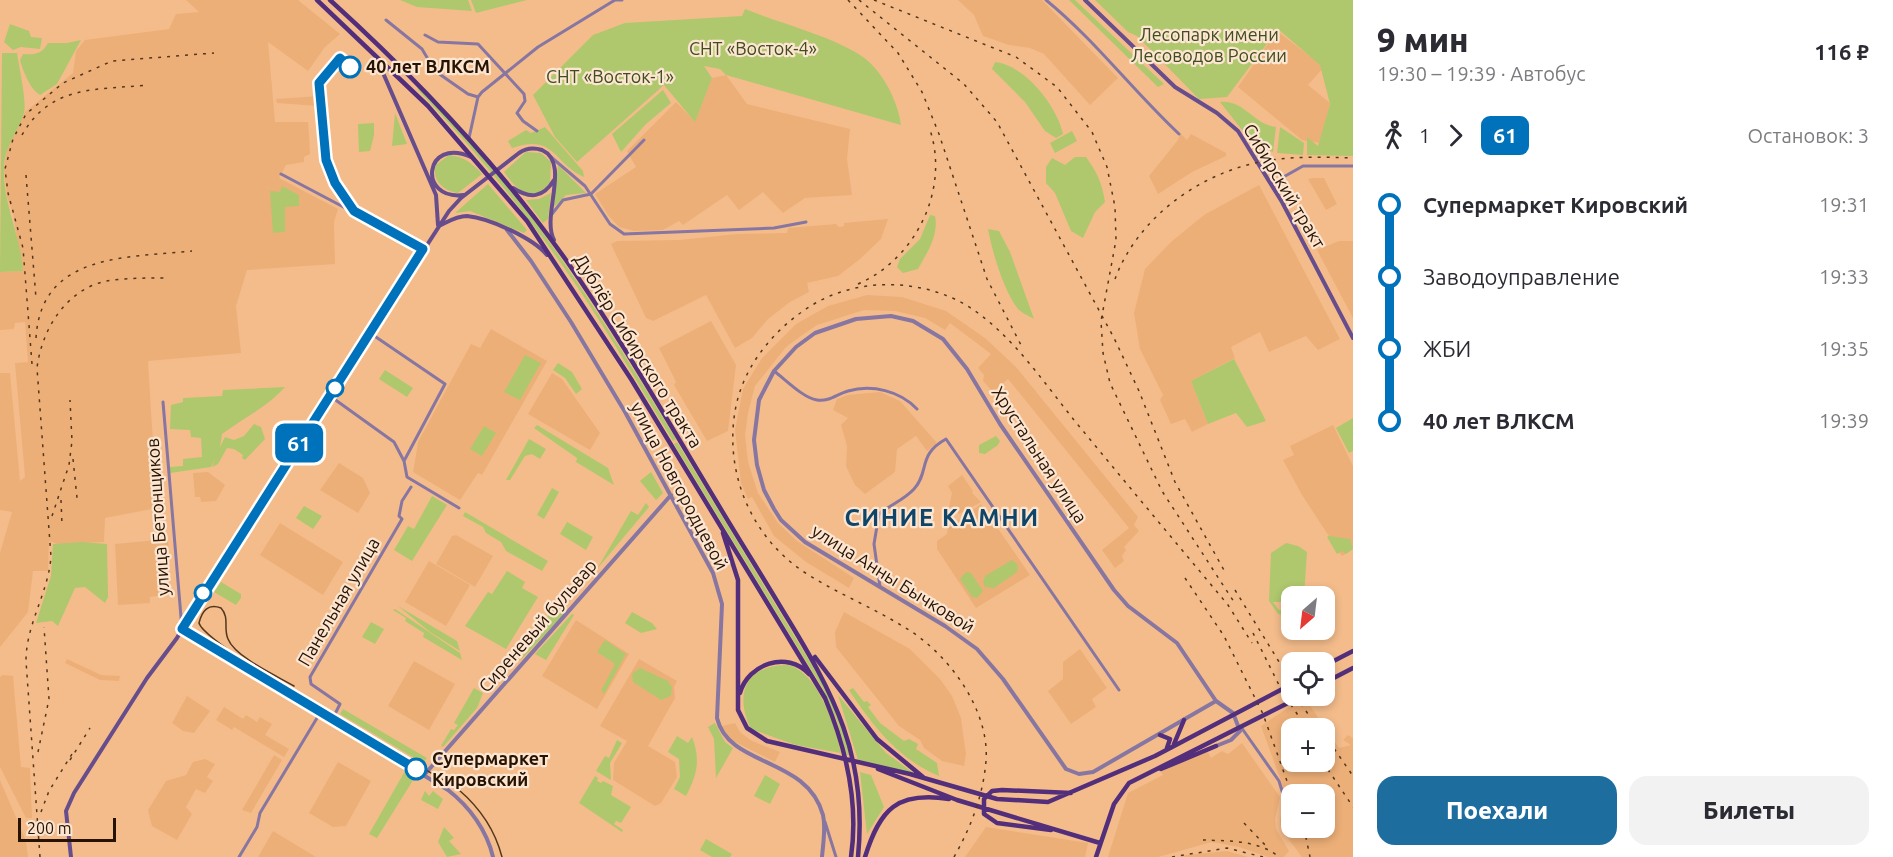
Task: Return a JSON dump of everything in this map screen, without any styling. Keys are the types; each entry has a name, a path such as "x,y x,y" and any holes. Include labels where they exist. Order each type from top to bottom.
{"main road":[{"name":"Дублёр Сибирского тракта","path":"317,0 372,51 475,159 526,221 566,279 711,509 814,678 832,715 842,744 851,783 854,829 851,857"},
{"name":"Дублёр Сибирского тракта","path":"330,0 393,58 469,138 565,259 798,635 836,702 852,750 858,784 860,830 858,857"},
{"name":"Сибирский тракт","path":"1085,0 1175,87 1232,125 1245,141 1271,184 1353,338"},
{"path":"372,51 436,195 437,227"},
{"path":"71,857 66,811 69,802 182,629 437,227 467,194 509,160 523,150 532,148 540,150 551,157 555,177 551,218 552,236 565,259"},
{"path":"467,194 450,196 442,193 432,177 432,166 436,159 448,153 461,153 475,159"},
{"path":"500,176 515,190 533,196 546,191 555,177"},
{"path":"437,227 452,219 467,216 526,237 543,250 566,279"},
{"name":"Дублёр Сибирского тракта","path":"711,509 731,553 738,580 738,705 742,721 756,736 823,756 997,799 1032,802 1056,800 1155,756 1281,690"},
{"name":"Дублёр Сибирского тракта","path":"798,635 870,731 927,780"},
{"path":"1335,660 1353,651"},
{"name":"Дублёр Сибирского тракта","path":"738,705 742,686 750,675 768,664 786,662 797,665 808,672 832,715"},
{"path":"1335,677 1351,669"},
{"path":"1096,857 1111,811 1122,790 1134,779 1282,706"},
{"path":"1174,744 1184,720"},
{"path":"1160,735 1168,736 1170,739 1166,749"},
{"path":"1122,790 1179,760 1216,746"},
{"name":"Дублёр Сибирского тракта","path":"871,767 957,800 1100,843"},
{"path":"1057,830 1024,828 992,821 984,814 984,799 992,791 1002,790 1072,793"},
{"path":"865,857 879,822 898,803 924,796 957,800"}],"street":[{"path":"469,138 478,98 504,74 538,47 615,0 622,0"},
{"path":"1046,0 1073,23 1179,134"},
{"path":"386,20 422,49 435,71 468,94 478,98"},
{"path":"425,35 438,42 478,44 526,98 517,113 523,121 537,131"},
{"path":"319,83 326,160 335,183 354,211"},
{"path":"551,218 563,200 591,194 644,140"},
{"path":"551,157 591,194 612,227 630,235 774,228 806,222"},
{"path":"1271,184 1303,166 1353,166"},
{"path":"281,174 423,249"},
{"name":"улица Новгородцевой","path":"507,230 520,245 571,322 671,495 700,548 720,592 722,617 717,718 721,731 737,747 783,769 804,783 817,798 824,817 822,857"},
{"path":"520,245 521,240 526,237"},
{"name":"Хрустальная улица","path":"774,371 796,347 815,333 832,325 856,319 898,317 913,321 936,334 964,363 1000,424 1114,590 1128,606 1177,643 1216,701 1233,713 1240,728 1279,781 1281,788"},
{"path":"370,333 444,384 404,461"},
{"path":"774,371 814,400 828,400 848,391 882,389 905,399 917,410"},
{"name":"улица Анны Бычковой","path":"774,371 764,387 755,421 757,465 764,490 781,520 805,542 945,626 982,654 1069,771 1079,774 1089,773 1160,735 1216,701"},
{"path":"330,396 394,442 404,461 408,477 459,508"},
{"name":"улица Бетонщиков","path":"163,402 182,629"},
{"path":"880,587 874,544 879,514 915,488 926,456 946,439 1119,690"},
{"name":"Панельная улица","path":"332,720 340,704 311,684 310,677 402,519 399,516 402,501 411,487"},
{"name":"Сиреневый бульвар","path":"425,774 671,495"},
{"path":"182,629 425,774 463,804 483,830 493,857"},
{"path":"1351,669 1353,675"},
{"path":"239,857 257,827 260,813 320,713"},
{"path":"1216,746 1231,740 1240,728"},
{"path":"824,817 836,857"},
{"path":"823,841 827,838 832,841"}],"shaded area":[{"path":"186,0 298,0 340,34 325,47 308,71 268,42 275,122 308,122 309,134 310,154 304,157 304,162 286,165 279,178 338,209 334,222 335,264 247,270 236,306 241,353 148,361 157,508 105,518 104,542 58,544 49,541 48,571 33,571 28,612 0,647 0,553 12,512 0,510 0,373 10,373 20,481 25,477 15,363 28,362 25,322 15,323 14,329 0,330 0,272 22,271 13,213 7,197 4,170 7,149 25,112 73,73 76,51 85,40 169,29 176,14 199,12"},
{"path":"958,0 1042,0 1118,78 1090,105 1044,54 983,36 974,15"},
{"path":"1277,31 1324,67 1308,85 1330,103 1320,143 1302,140 1238,87"},
{"path":"726,75 747,104 850,129 847,159 852,195 805,198 783,213 763,192 739,210 727,195 683,225 679,221 663,230 634,231 619,227 608,215 595,194 636,167 627,151 676,102 695,121 712,78"},
{"path":"319,96 318,106 277,103 276,99"},
{"path":"1180,133 1187,140 1191,134 1226,153 1226,156 1192,172 1158,194 1149,176 1178,140"},
{"path":"1324,178 1337,204 1326,210 1308,179"},
{"path":"1259,185 1340,339 1318,350 1306,336 1269,352 1260,332 1231,347 1235,358 1191,381 1208,424 1192,432 1185,419 1171,424 1160,400 1163,395 1140,349 1134,313 1145,269 1171,242 1204,215"},
{"path":"888,219 881,239 860,259 838,276 807,283 809,292 790,302 768,319 752,338 735,348 706,295 653,321 646,318 611,244 617,241 679,240 737,234 787,233 788,228 836,224 839,227 844,226 844,223"},
{"path":"1339,241 1353,241 1353,318 1317,250"},
{"path":"867,295 902,297 946,311 985,338 1016,367 1138,517 1134,525 1139,531 1124,547 1126,550 1122,556 1124,561 1115,568 1102,550 1129,528 1008,379 993,392 983,381 984,375 978,368 991,354 950,323 945,330 925,318 895,311 864,310 817,325 801,336 786,347 755,386 748,413 745,435 748,462 758,493 778,523 797,541 854,578 849,588 806,562 774,536 752,497 748,499 741,483 735,430 743,389 762,358 796,324 828,306"},
{"path":"711,321 736,365 728,431 707,441 674,385 676,382 659,348"},
{"path":"491,329 547,361 482,475 478,473 460,500 413,472 418,442 471,344 480,348"},
{"path":"552,373 562,379 600,433 590,450 528,414"},
{"path":"880,392 900,401 937,443 927,451 916,436 897,449 895,472 865,494 855,485 846,466 847,446 841,425 848,418 833,410 837,399 848,395"},
{"path":"1333,425 1353,466 1353,549 1342,556 1302,495 1283,460 1294,455 1290,446"},
{"path":"339,463 363,478 370,493 358,513 320,490"},
{"path":"208,472 225,485 216,501 201,502 200,497 195,497 193,473"},
{"path":"962,475 973,491 972,493 981,502 959,514 955,508 949,507 952,493 948,486"},
{"path":"981,504 1030,575 976,608 937,549 937,541 947,534 948,528"},
{"path":"280,523 343,562 323,595 260,555"},
{"path":"456,535 493,556 475,587 436,564 452,536"},
{"path":"168,539 171,594 150,597 150,603 118,605 115,544"},
{"path":"429,561 470,585 446,626 405,602"},
{"path":"844,612 910,649 940,679 952,696 961,718 966,754 964,766 942,761 924,748 920,740 899,726 836,647 835,632"},
{"path":"576,620 629,654 597,709 542,676"},
{"path":"1080,649 1107,688 1092,699 1096,707 1071,724 1048,691 1063,679 1063,662"},
{"path":"67,659 101,675 120,676 119,681 100,680 65,663"},
{"path":"639,659 677,681 674,687 675,698 648,746 675,762 677,777 661,803 655,806 613,780 614,763 627,741 600,726"},
{"path":"414,661 455,684 429,730 388,706"},
{"path":"13,676 21,767 30,768 32,818 26,818 0,767 0,677"},
{"path":"187,696 210,711 194,733 183,731 172,723"},
{"path":"1291,706 1310,706 1318,718 1281,718 1281,772 1335,772 1335,742 1339,748 1351,745 1343,740 1348,735 1353,738 1353,857 1302,857 1288,838 1335,838 1335,784 1282,784 1261,726"},
{"path":"224,707 243,719 246,715 257,722 260,717 272,724 265,735 289,749 284,757 234,727 232,730 216,720"},
{"path":"735,723 740,732 752,741 780,752 775,762 731,740 722,726"},
{"path":"1242,743 1280,797 1275,819 1276,829 1289,851 1284,857 1268,857 1239,847 1212,842 1158,857 1108,857 1128,793 1163,775 1161,772 1207,750 1211,758 1222,751 1228,754"},
{"path":"274,755 282,760 251,813 242,810"},
{"path":"205,759 215,764 207,777 213,781 205,793 196,789 186,807 192,814 177,840 152,826 148,810 166,781 186,775 193,762"},
{"path":"338,762 371,781 346,826 333,827 309,813"},
{"path":"0,780 26,841 28,857 0,857"},
{"path":"986,827 1088,843 1085,857 965,857"},
{"path":"273,831 316,857 258,857"},
{"path":"1227,851 1248,857 1181,857 1185,855"}],"green space":[{"path":"400,0 468,0 472,11 417,7"},
{"path":"471,0 527,0 476,13"},
{"path":"1069,0 1075,0 1164,84 1158,87"},
{"name":"Лесопарк имени Лесоводов России","path":"1095,0 1353,0 1353,156 1307,155 1307,137 1318,146 1330,104 1320,65 1278,29 1227,97 1199,99 1137,36 1128,32"},
{"path":"745,9 820,36 860,55 875,68 888,86 901,125 726,75 720,69 704,66 712,78 695,122 664,85 577,162 555,137 533,95 593,35 625,23 742,16"},
{"path":"10,24 29,31 31,37 42,38 40,49 21,47 13,50 4,42"},
{"path":"81,40 57,84 40,95 36,92 23,69 20,60 23,54 38,53 48,43"},
{"path":"2,53 17,53 25,108 6,154 4,170 6,195 22,258 23,271 0,272"},
{"path":"995,62 1017,71 1038,89 1054,111 1063,134 1056,138 1045,131 1025,102 992,69"},
{"path":"419,87 479,153 554,248 590,301 676,439 673,441 601,323 558,259 500,184 417,89"},
{"path":"663,90 671,103 646,124 621,152 612,134"},
{"path":"1220,102 1236,104 1261,122 1276,127 1273,152 1254,145"},
{"path":"395,113 407,144 392,146"},
{"path":"374,123 370,151 359,152 358,124"},
{"path":"545,127 583,171 584,177 546,147 526,144 512,148 508,141 526,130 531,133"},
{"path":"1280,127 1304,143 1303,155 1277,153"},
{"path":"1072,131 1077,141 1055,153 1050,143"},
{"path":"526,152 541,153 551,162 550,182 537,193 531,194 519,189 504,172"},
{"path":"449,155 468,161 482,174 458,193 440,184 435,175 436,165"},
{"path":"1075,157 1086,157 1090,162 1101,183 1105,202 1095,212 1083,238 1071,231 1055,193 1046,183 1046,167 1052,158 1065,165"},
{"path":"558,165 586,193 566,195 554,207"},
{"path":"488,184 527,230 524,233 470,211 455,213"},
{"path":"282,186 299,195 299,206 285,207 285,232 273,233 270,191 280,192"},
{"path":"551,193 548,219 543,223 526,200 539,199"},
{"path":"930,215 935,216 936,223 934,237 928,250 918,269 903,273 897,267 900,259 920,239"},
{"path":"988,229 999,231 1010,252 1034,319 1018,309 1013,302 1003,282"},
{"path":"525,355 541,363 520,400 504,392"},
{"path":"1234,359 1266,421 1247,427 1236,413 1208,424 1191,381"},
{"path":"558,363 572,372 582,389 576,394 565,378 553,370"},
{"path":"385,370 413,388 407,397 379,379"},
{"path":"285,387 263,406 222,434 220,447 225,437 234,440 244,436 254,424 261,427 265,439 245,460 242,458 243,455 234,449 227,448 218,464 212,467 215,458 211,467 170,473 170,467 183,466 183,459 202,457 201,438 191,437 190,430 170,429 171,405 183,402 183,398 222,396 223,390"},
{"path":"1353,418 1353,451 1349,453 1336,428"},
{"path":"537,425 608,468 614,485 576,462 577,458 534,428"},
{"path":"484,426 496,433 482,456 470,449"},
{"path":"996,436 1000,441 998,445 985,454 979,453 979,445"},
{"path":"529,439 546,449 540,459 532,454 525,456 510,480 506,480"},
{"path":"677,442 830,695 851,755 847,755 837,721 823,689 674,444"},
{"path":"651,472 663,493 656,500 640,481"},
{"path":"552,488 559,492 544,519 537,515"},
{"path":"432,496 447,505 412,561 394,550 408,526 414,529"},
{"path":"646,503 649,507 597,569 631,511 638,515"},
{"path":"304,506 322,516 313,529 296,518"},
{"path":"465,512 548,561 542,571 506,551 501,542 486,533 483,527 463,516"},
{"path":"567,522 593,537 586,550 560,534"},
{"path":"1327,537 1350,539 1353,549 1346,554 1343,551 1337,554"},
{"path":"82,542 107,544 108,597 105,603 85,587 75,588 58,626 52,621 36,623 51,576 53,544"},
{"path":"1286,543 1298,546 1307,552 1305,586 1281,586 1281,602 1273,602 1281,610 1281,615 1278,614 1269,601 1271,553"},
{"path":"1012,560 1018,565 1017,572 994,588 985,587 983,582 985,576"},
{"path":"507,571 525,582 522,588 538,597 506,649 465,626 488,592 492,594"},
{"path":"966,572 971,573 983,591 977,598 972,597 960,579"},
{"path":"221,582 241,594 236,605 214,592"},
{"path":"398,606 457,641 460,651 430,632"},
{"path":"561,607 567,611 519,662 551,611"},
{"path":"395,609 460,653 462,660 423,637 424,633 405,621 406,618 393,610"},
{"path":"632,612 652,623 657,629 641,633 625,623"},
{"path":"572,614 574,615 546,660 535,654"},
{"path":"371,622 384,629 375,644 362,637"},
{"path":"605,640 626,654 604,694 601,691 615,664 597,652"},
{"path":"788,665 799,670 808,678 824,702 841,753 796,745 751,729 744,704 747,684 762,670 773,666"},
{"path":"640,668 668,681 672,687 671,696 661,700 633,682 632,674"},
{"path":"474,688 483,693 477,708 443,747 441,746 451,729 454,730 458,725 454,723"},
{"path":"853,688 864,702 867,701 871,705 868,707 880,723 904,741 909,739 918,744 916,749 937,763 939,776 924,769 899,751 877,729 849,690"},
{"path":"838,695 886,753 915,774 858,760"},
{"path":"343,709 427,758 423,763 340,714"},
{"path":"715,723 725,742 733,748 716,778 714,739 708,727"},
{"path":"677,736 688,743 692,737 695,745 697,760 695,774 686,796 674,789 680,777 679,759 668,752"},
{"path":"617,740 622,743 610,763 611,780 596,771 605,756 609,758"},
{"path":"398,762 415,773 412,775 415,777 377,838 369,834 405,771 396,765"},
{"path":"860,772 871,775 884,807 867,834"},
{"path":"765,775 780,784 770,804 754,796"},
{"path":"595,776 598,778 597,781 613,786 611,795 631,807 621,823 612,819 616,821 614,824 623,830 622,832 579,803"},
{"path":"425,791 429,796 433,791 443,799 438,809 421,800"},
{"path":"444,827 454,838 449,841 461,854 447,857 438,842"},
{"path":"706,839 732,854 730,857 712,857 700,850"}],"tram line":[{"path":"294,686 239,653 228,639 224,612 221,608 216,607 206,609 199,623 211,636 237,656 459,790 486,820 502,857"}],"railway":[{"path":"848,0 898,53 922,92 939,134 987,279 1022,347"},
{"path":"859,0 964,84 997,122 1114,338 1139,391 1175,482 1225,572"},
{"path":"874,0 1016,57 1057,87 1092,132 1107,167 1115,207 1116,240 1101,321 1103,353 1110,383 1162,491 1234,602"},
{"path":"32,364 23,248 8,193 5,169 13,139 26,114 63,83 112,61 214,53"},
{"path":"22,135 34,118 47,106 61,98 94,90 149,85"},
{"path":"858,284 879,273 897,258 924,219 935,174 935,150 929,127"},
{"path":"1115,279 1125,257 1156,217 1195,187 1218,175 1276,159 1353,158"},
{"path":"26,175 36,298"},
{"path":"36,338 42,310 54,289 71,275 92,265 116,259 192,251"},
{"path":"40,857 26,661 29,634 46,584 51,557 37,368 40,353 52,323 60,311 83,290 113,280 164,278"},
{"path":"954,857 975,811 986,761 981,722 963,684 936,651 920,638 892,620 816,580 785,557 755,521 738,477 733,430 740,390 764,347 800,313 832,295 851,289 890,285 910,286 948,296 982,316 1011,343 1037,373 1228,605 1252,643"},
{"path":"52,516 69,465 72,441 70,400"},
{"path":"73,459 77,498"},
{"path":"61,500 62,525"},
{"path":"1185,578 1224,636 1263,714 1288,784"},
{"path":"1235,590 1281,665"},
{"path":"38,752 49,699 44,627"},
{"path":"1253,633 1282,691 1300,718"},
{"path":"1303,706 1311,718"},
{"path":"70,760 90,728"},
{"path":"1335,750 1353,776"},
{"path":"41,812 49,791 72,754"},
{"path":"1330,772 1353,807"},
{"path":"1244,823 1268,848"},
{"path":"1306,838 1310,857"},
{"path":"1203,840 1253,844 1279,857"},
{"path":"1172,857 1227,848 1263,857"}],"bus line":[{"name":"61","path":"350,67 340,58 319,83 328,170 354,211 423,249 182,629 416,769"}],"place":[{"name":"40 лет ВЛКСМ","path":"350,67"},
{"name":"Супермаркет Кировский","path":"416,769"}],"district":[{"name":"СИНИЕ КАМНИ","path":"942,518"}],"park label":[{"name":"СНТ «Восток-4»","path":"753,49"},
{"name":"СНТ «Восток-1»","path":"610,77"}]}
